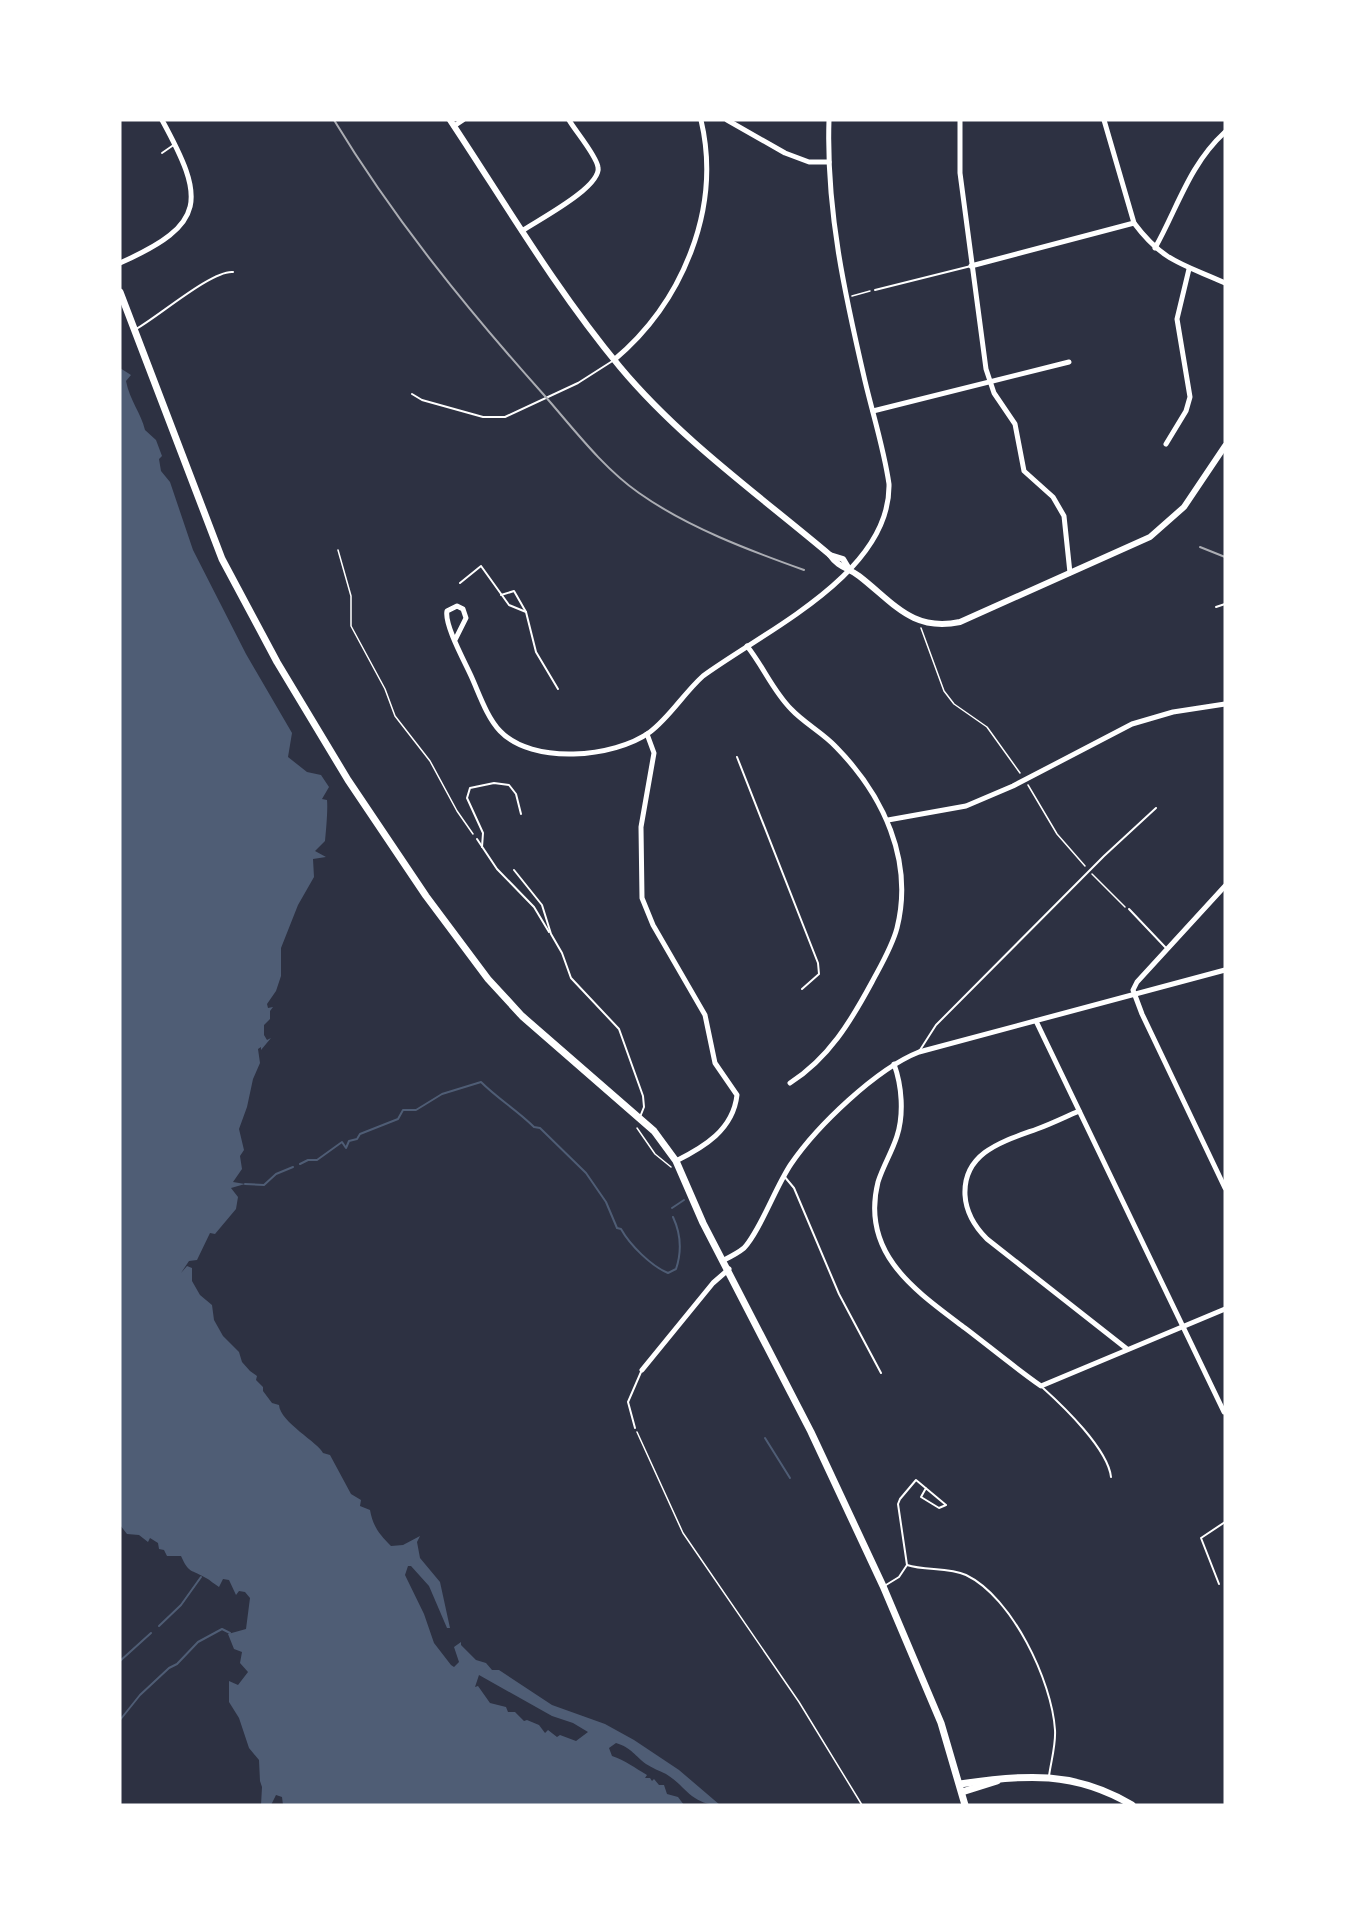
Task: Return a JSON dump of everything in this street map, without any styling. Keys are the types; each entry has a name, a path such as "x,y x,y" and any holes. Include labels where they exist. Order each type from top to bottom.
{"main road":[{"path":"120,292 222,559 277,662 348,780 426,896 488,979 522,1016 639,1117 665,1144 676,1161 811,1432 883,1586 938,1715 965,1805"},
{"path":"960,1784 1049,1777 1088,1784 1132,1805"},
{"path":"962,1792 984,1787 1002,1779"}],"street":[{"path":"120,263 171,236 186,216 190,203 191,183 162,120"},
{"path":"463,120 452,123 522,231 614,360 669,420 830,555 843,559 850,570 903,612 919,621 938,625 960,622 1150,537 1184,507 1225,446"},
{"path":"522,231 589,186 598,174 598,165 568,120"},
{"path":"614,360 638,338 662,310 690,255 699,222 704,186 701,120"},
{"path":"727,120 785,153 809,162 829,162"},
{"path":"455,640 466,616 464,609 457,606 446,613 455,640 491,718 500,731 520,746 548,753 597,751 628,743 647,734 666,717 687,690 703,676 826,592 850,570 875,537 888,507 887,470 834,239 829,120"},
{"path":"960,120 959,158 971,266 982,351 990,384 996,397 1015,424 1024,471 1053,497 1064,516 1070,573"},
{"path":"1104,120 1134,223 1155,248 1169,260 1225,283"},
{"path":"1155,248 1190,175 1205,152 1225,132"},
{"path":"971,266 1134,223"},
{"path":"1166,444 1182,419 1190,397 1178,319 1189,269"},
{"path":"873,411 990,384 1069,362"},
{"path":"747,646 782,699 845,757 867,784 888,819 902,878 901,909 896,932 864,996 839,1038 790,1083"},
{"path":"888,819 952,810 1025,780 1132,724 1177,711 1225,704"},
{"path":"647,734 654,753 641,827 642,898 653,925 701,1008 715,1063 736,1095 732,1114 715,1138 676,1161"},
{"path":"1225,886 1137,982 1134,995 1225,1188"},
{"path":"724,1260 745,1247 784,1176 800,1152 833,1117 894,1064 919,1052 1225,970"},
{"path":"1036,1021 1224,1413"},
{"path":"894,1064 900,1091 899,1128 882,1169 876,1201 878,1227 883,1246 900,1275 919,1294 1041,1386 1225,1309"},
{"path":"1079,1111 998,1144 982,1154 969,1169 965,1200 971,1219 987,1239 1127,1349"},
{"path":"642,1370 713,1283 729,1269"}],"lane":[{"path":"162,153 175,144"},
{"path":"875,290 971,266"},
{"path":"135,329 200,285 225,273 233,272"},
{"path":"412,394 422,400 467,413 500,418 578,383 614,360"},
{"path":"460,583 481,566 512,608 526,612"},
{"path":"501,595 514,591 526,612 536,652 558,689"},
{"path":"1215,607 1225,604"},
{"path":"737,757 818,963 819,974 801,989"},
{"path":"482,847 483,833 466,798 470,788 494,783 509,785 516,794 521,814"},
{"path":"919,1052 936,1025 1156,808"},
{"path":"477,839 501,873 534,907 562,953 571,978 619,1029 643,1096 644,1107 639,1117"},
{"path":"514,870 542,905 551,934"},
{"path":"1129,909 1168,950"},
{"path":"784,1176 791,1183 839,1294 881,1373"},
{"path":"635,1428 628,1402 642,1370"},
{"path":"1041,1386 1095,1446 1106,1462 1111,1477"},
{"path":"883,1586 899,1577 907,1565 898,1504 900,1499 916,1480 926,1488 946,1505 939,1508 921,1497 926,1488"},
{"path":"1219,1584 1201,1538 1225,1522"},
{"path":"907,1565 967,1576 992,1595 1015,1622 1028,1644 1051,1708 1056,1739 1049,1777"}],"path":[{"path":"856,295 875,290"},
{"path":"338,550 351,596 351,626 384,689 395,716 430,761 457,811 477,839"},
{"path":"919,621 944,691 954,704 987,727 1040,801 1057,834 1090,872 1129,909"},
{"path":"637,1127 655,1154 674,1170"},
{"path":"635,1428 683,1533 799,1702 862,1805"}],"water":[{"path":"120,368 131,375 126,381 130,395 145,430 156,440 162,456 159,459 161,471 170,482 193,550 246,654 292,733 288,757 307,772 321,775 329,787 322,799 327,800 325,841 315,851 326,857 313,859 314,877 298,905 281,948 281,976 276,991 267,1004 268,1008 273,1007 270,1011 270,1019 264,1025 264,1035 267,1040 271,1038 261,1050 261,1047 258,1049 260,1063 253,1079 239,1129 244,1150 240,1156 242,1169 233,1182 245,1184 231,1188 238,1197 236,1209 215,1234 210,1233 197,1260 189,1261 181,1273 187,1266 192,1268 192,1281 200,1295 212,1305 214,1320 223,1336 239,1352 242,1362 257,1376 256,1380 272,1403 279,1405 281,1412 292,1425 323,1453 330,1455 351,1494 361,1500 360,1506 370,1510 375,1526 391,1546 403,1545 420,1536 417,1542 420,1558 440,1582 450,1628 447,1628 429,1586 411,1566 408,1566 405,1575 424,1614 434,1643 451,1665 454,1667 459,1662 454,1647 461,1642 461,1645 476,1660 486,1663 492,1670 499,1670 552,1705 605,1724 634,1740 679,1770 720,1805 702,1802 695,1798 666,1774 646,1764 630,1750 616,1743 609,1748 612,1756 647,1775 645,1778 650,1778 652,1781 654,1779 659,1785 664,1785 667,1794 678,1797 684,1805 283,1805 282,1797 276,1795 271,1805 261,1805 259,1760 249,1748 239,1718 229,1702 229,1681 238,1685 248,1672 240,1663 242,1652 234,1649 228,1634 246,1629 250,1598 245,1592 239,1591 236,1595 229,1580 223,1579 219,1587 188,1568 181,1556 167,1556 164,1550 159,1549 158,1543 150,1538 148,1542 139,1535 127,1534 120,1525","holes":["479,1675 552,1716 573,1723 588,1732 576,1741 560,1735 557,1737 548,1730 545,1733 539,1725 524,1721 515,1712 508,1712 506,1707 490,1703 478,1686 475,1687"]}],"waterway":[{"path":"300,1164 308,1160 317,1160 342,1142 346,1148 349,1141 357,1139 360,1134 398,1119 403,1110 416,1110 442,1094 481,1082 534,1127 540,1128 586,1173 606,1202 617,1228 621,1229 635,1248 648,1260 668,1273 676,1269 680,1249 678,1230 673,1217"},
{"path":"245,1184 264,1185 276,1174 293,1167"},
{"path":"672,1208 684,1200"},
{"path":"765,1438 790,1478"},
{"path":"159,1626 181,1605 201,1577"},
{"path":"120,1720 140,1695 169,1668 177,1664 198,1642 222,1629 230,1633"},
{"path":"120,1661 151,1633"}],"railway":[{"path":"334,120 381,193 460,296 588,447 625,483 677,517 740,546 804,570"},
{"path":"1200,547 1225,557"}]}
